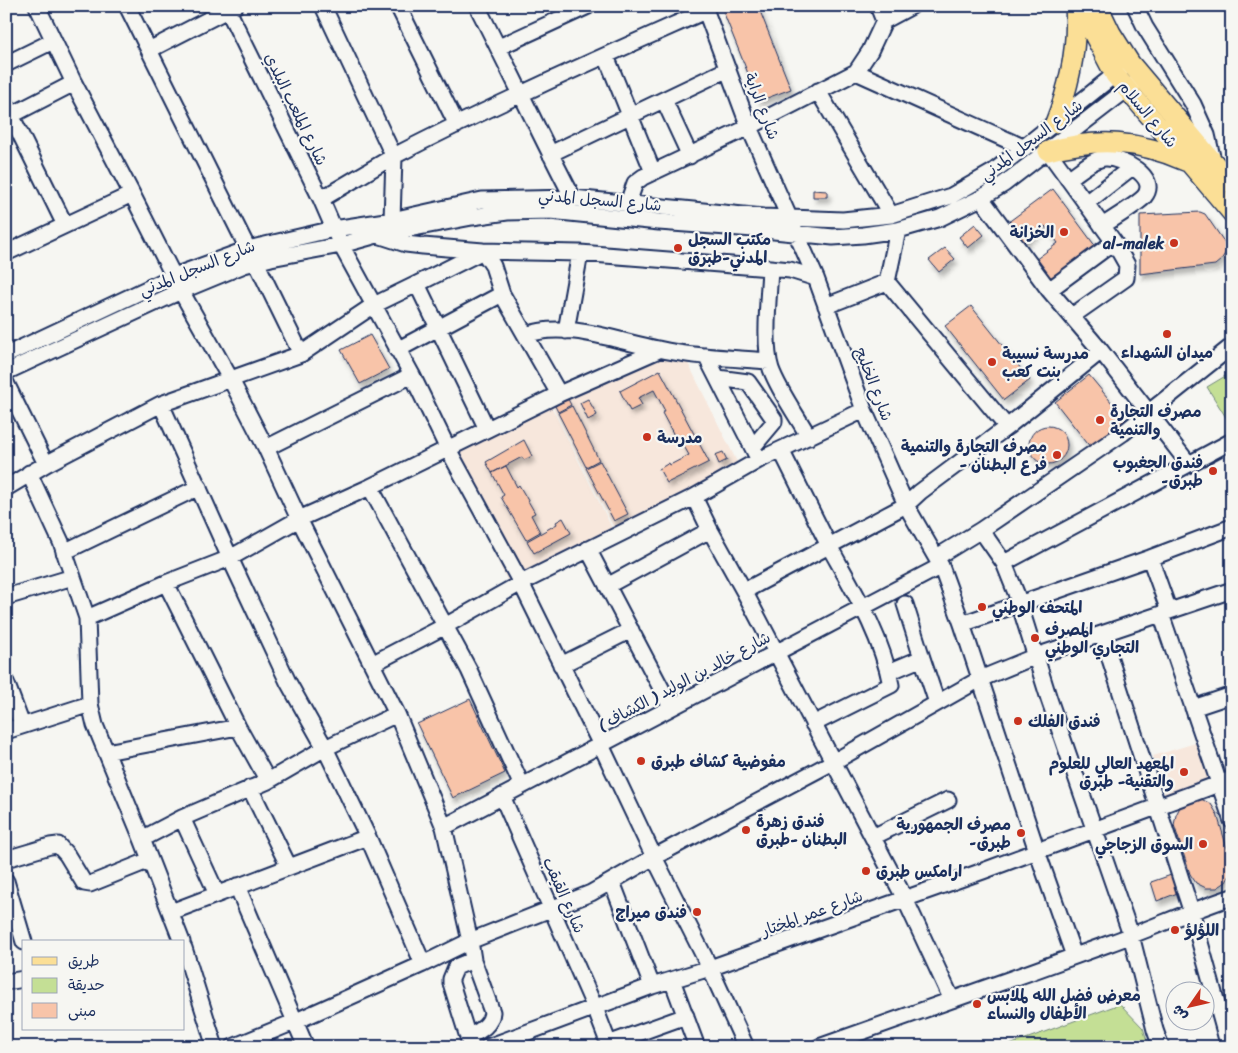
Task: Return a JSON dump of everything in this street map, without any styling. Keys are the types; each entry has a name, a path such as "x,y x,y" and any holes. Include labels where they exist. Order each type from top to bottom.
{"main road":[{"path":"1054,123 1072,73 1075,46 1075,6"},
{"name":"شارع السلام","path":"1079,6 1120,82 1232,213"},
{"name":"شارع السلام","path":"1098,6 1112,33 1136,70 1232,184"},
{"path":"1048,151 1071,145 1095,142 1119,143 1143,146 1189,163"}],"street":[{"path":"37,6 74,83 181,291 231,380 266,448 299,519 397,714 444,827 473,960 492,1012 492,1017 470,1042"},
{"path":"127,6 301,354"},
{"path":"322,6 394,156 392,220"},
{"path":"398,6 456,125"},
{"path":"478,6 573,198"},
{"path":"499,47 588,6"},
{"path":"878,6 884,21"},
{"path":"628,202 638,180 750,127 856,72 870,51 884,21 912,6"},
{"path":"1135,6 1145,27 1193,104 1207,135 1213,163"},
{"path":"149,50 230,7"},
{"name":"شارع الملعب البلدي","path":"230,7 341,245 412,375 448,449 521,583 710,968 746,1047"},
{"path":"321,199 394,156 456,125 704,9"},
{"name":"شارع الراية","path":"704,9 750,127 789,218"},
{"path":"6,64 53,41"},
{"path":"606,56 653,172"},
{"path":"550,154 728,68"},
{"name":"شارع السجل المدني","path":"6,354 174,276 252,255 334,229 392,220 482,200 573,198 628,202 744,216 843,220 891,215 951,196 992,172 1025,148 1054,123 1136,70"},
{"path":"856,72 1025,148"},
{"name":"شارع السجل المدني","path":"6,372 181,291 252,255 341,245 377,235 494,213 550,211 833,237 898,230 940,218 981,198 1004,184 1048,151 1120,82"},
{"path":"65,225 8,113 74,83"},
{"path":"818,91 891,215"},
{"path":"664,100 690,156"},
{"path":"1048,151 1114,242 1126,266 1126,278 1072,316"},
{"path":"1068,179 1097,160 1105,158 1117,160 1143,175 1146,181 1144,197 1102,226"},
{"path":"1086,203 1132,167"},
{"path":"6,253 132,194"},
{"path":"981,198 1049,290 1101,351 1188,463"},
{"name":"شارع الخليج","path":"789,218 816,278 864,410 906,505 939,561 1074,956"},
{"path":"1232,218 1232,223"},
{"path":"887,282 898,230"},
{"path":"377,235 406,244 484,251 580,254 770,268 790,270 816,278"},
{"path":"1049,290 1114,242"},
{"path":"6,488 29,473 161,404 301,354 374,305 484,251"},
{"path":"484,251 493,266 502,294 559,394"},
{"path":"566,331 580,254"},
{"path":"770,268 769,361 774,376 809,437"},
{"path":"826,306 887,282"},
{"path":"887,282 1007,427"},
{"path":"417,284 487,429"},
{"path":"397,350 502,294"},
{"path":"526,335 544,329 566,331 604,336 659,350 769,361"},
{"name":"شارع خالد بن الوليد ( الكشاف )","path":"444,827 864,606 939,561 1123,433 1232,346"},
{"path":"87,618 166,583 230,558 299,519 370,487 559,394 659,350"},
{"path":"744,591 906,505 920,492 1007,427 1101,351"},
{"path":"706,356 756,454"},
{"path":"266,448 412,375"},
{"path":"718,378 748,382 774,419 756,454"},
{"path":"6,383 46,464"},
{"path":"161,404 288,682 325,748 368,838 423,964"},
{"path":"372,664 521,583 694,497 756,454 781,450 864,410"},
{"path":"1004,563 1232,441"},
{"path":"781,450 830,546 864,606 889,672 891,685 813,724"},
{"path":"29,473 61,542 87,618 90,704 95,725 181,940"},
{"path":"64,552 200,487"},
{"path":"370,487 469,670 522,786"},
{"path":"694,497 905,898 952,1000"},
{"path":"962,624 1231,529"},
{"path":"607,586 710,530"},
{"path":"981,530 1004,563 1019,604 1049,699 1131,936 1161,1047"},
{"path":"588,549 671,707"},
{"path":"1150,558 1193,708 1226,781 1232,821"},
{"path":"6,597 73,577"},
{"path":"166,583 238,728 268,781"},
{"path":"233,1047 294,1022 470,941 612,882 654,857 833,762 980,679 1036,656 1232,590"},
{"path":"906,604 937,703"},
{"path":"561,664 630,630"},
{"path":"1102,634 1191,910 1230,1047"},
{"path":"889,672 922,658"},
{"path":"6,682 22,725"},
{"path":"1193,708 1232,695"},
{"path":"6,731 90,704"},
{"path":"142,839 182,818 268,781 325,748 397,714"},
{"path":"106,752 238,728"},
{"name":"شارع عمر المختار","path":"488,1047 652,986 710,968 1226,781"},
{"path":"250,788 289,867"},
{"name":"شارع القيقب","path":"502,796 595,1008 609,1045"},
{"path":"873,837 948,800"},
{"path":"182,818 217,894"},
{"path":"171,912 368,838"},
{"path":"6,859 58,845 67,855 84,883 90,884 150,860"},
{"path":"6,881 23,940"},
{"path":"612,882 652,986"},
{"path":"237,886 306,1047"},
{"path":"819,1047 1131,936 1191,910 1232,897"},
{"path":"185,951 215,1047"},
{"path":"470,1042 451,980 456,967 473,960"},
{"path":"6,982 22,979"},
{"path":"672,980 697,1047"},
{"path":"609,1045 638,1040 686,1016"}],"shaded area":[{"name":"مدرسة","path":"653,358 688,363 740,468 615,530 552,405"},
{"path":"549,402 613,530 512,591 442,442"},
{"name":"المعهد العالي للعلوم والتقنية- طبرق","path":"1202,741 1216,788 1167,802 1153,756"}],"green space":[{"path":"1232,372 1232,427 1207,387"},
{"path":"1120,1004 1143,1028 1149,1047 1004,1047"}],"building":[{"path":"735,6 758,6 791,89 759,101 723,11"},
{"path":"1053,189 1096,247 1050,281 1035,260 1058,243 1045,226 1022,243 1007,223"},
{"path":"813,190 827,191 827,197 813,197"},
{"path":"1200,212 1205,214 1225,243 1226,252 1221,260 1215,265 1140,274 1140,215"},
{"path":"975,224 984,235 968,248 959,237"},
{"path":"945,248 955,259 939,272 929,260"},
{"path":"971,306 1030,380 1004,400 945,326"},
{"path":"370,335 389,369 360,384 341,350"},
{"path":"660,370 709,462 667,483 659,469 689,455 678,436 675,437 662,413 665,411 654,390 638,398 642,405 630,411 620,391"},
{"path":"1089,375 1126,420 1091,448 1055,402"},
{"path":"568,399 571,405 558,412 555,406"},
{"path":"588,399 597,415 588,420 580,403"},
{"path":"572,406 599,460 586,467 558,413"},
{"path":"1048,426 1061,432 1067,445 1061,458 1048,464 1035,458 1029,445 1035,432"},
{"path":"524,440 532,456 524,460 522,457 492,473 486,462"},
{"path":"723,452 727,460 719,464 715,455"},
{"path":"600,461 628,514 614,521 586,468"},
{"path":"506,466 517,487 519,485 535,513 531,515 540,532 526,540 501,497 504,495 492,473"},
{"path":"563,518 571,533 534,553 527,541 557,524 556,522"},
{"path":"470,699 505,773 453,798 417,724"},
{"name":"السوق الزجاجي","path":"1190,799 1201,799 1211,804 1217,814 1231,862 1231,873 1226,882 1217,888 1206,888 1196,883 1190,874 1174,825 1181,805"},
{"path":"1174,874 1180,892 1157,901 1151,882"}],"place":[{"name":"الخزانة","path":"1064,232"},
{"name":"al-malek","path":"1174,243"},
{"name":"مكتب السجل المدني-طبرق","path":"678,248"},
{"name":"ميدان الشهداء","path":"1167,334"},
{"name":"مدرسة نسيبة بنت كعب","path":"992,362"},
{"name":"مصرف التجارة والتنمية","path":"1100,420"},
{"name":"مدرسة","path":"647,437"},
{"name":"مصرف التجارة والتنمية - فرع البطنان","path":"1057,455"},
{"name":"فندق الجغبوب -طبرق","path":"1213,471"},
{"name":"المتحف الوطني","path":"982,607"},
{"name":"المصرف التجاري الوطني","path":"1035,638"},
{"name":"فندق الفلك","path":"1018,721"},
{"name":"مفوضية كشاف طبرق","path":"641,761"},
{"name":"المعهد العالي للعلوم والتقنية- طبرق","path":"1184,772"},
{"name":"فندق زهرة البطنان -طبرق","path":"746,830"},
{"name":"مصرف الجمهورية -طبرق","path":"1021,833"},
{"name":"السوق الزجاجي","path":"1203,844"},
{"name":"ارامكس طبرق","path":"866,871"},
{"name":"فندق ميراج","path":"697,912"},
{"name":"اللؤلؤ","path":"1175,930"},
{"name":"معرض فضل الله لملابس الأطفال والنساء","path":"977,1004"}]}
